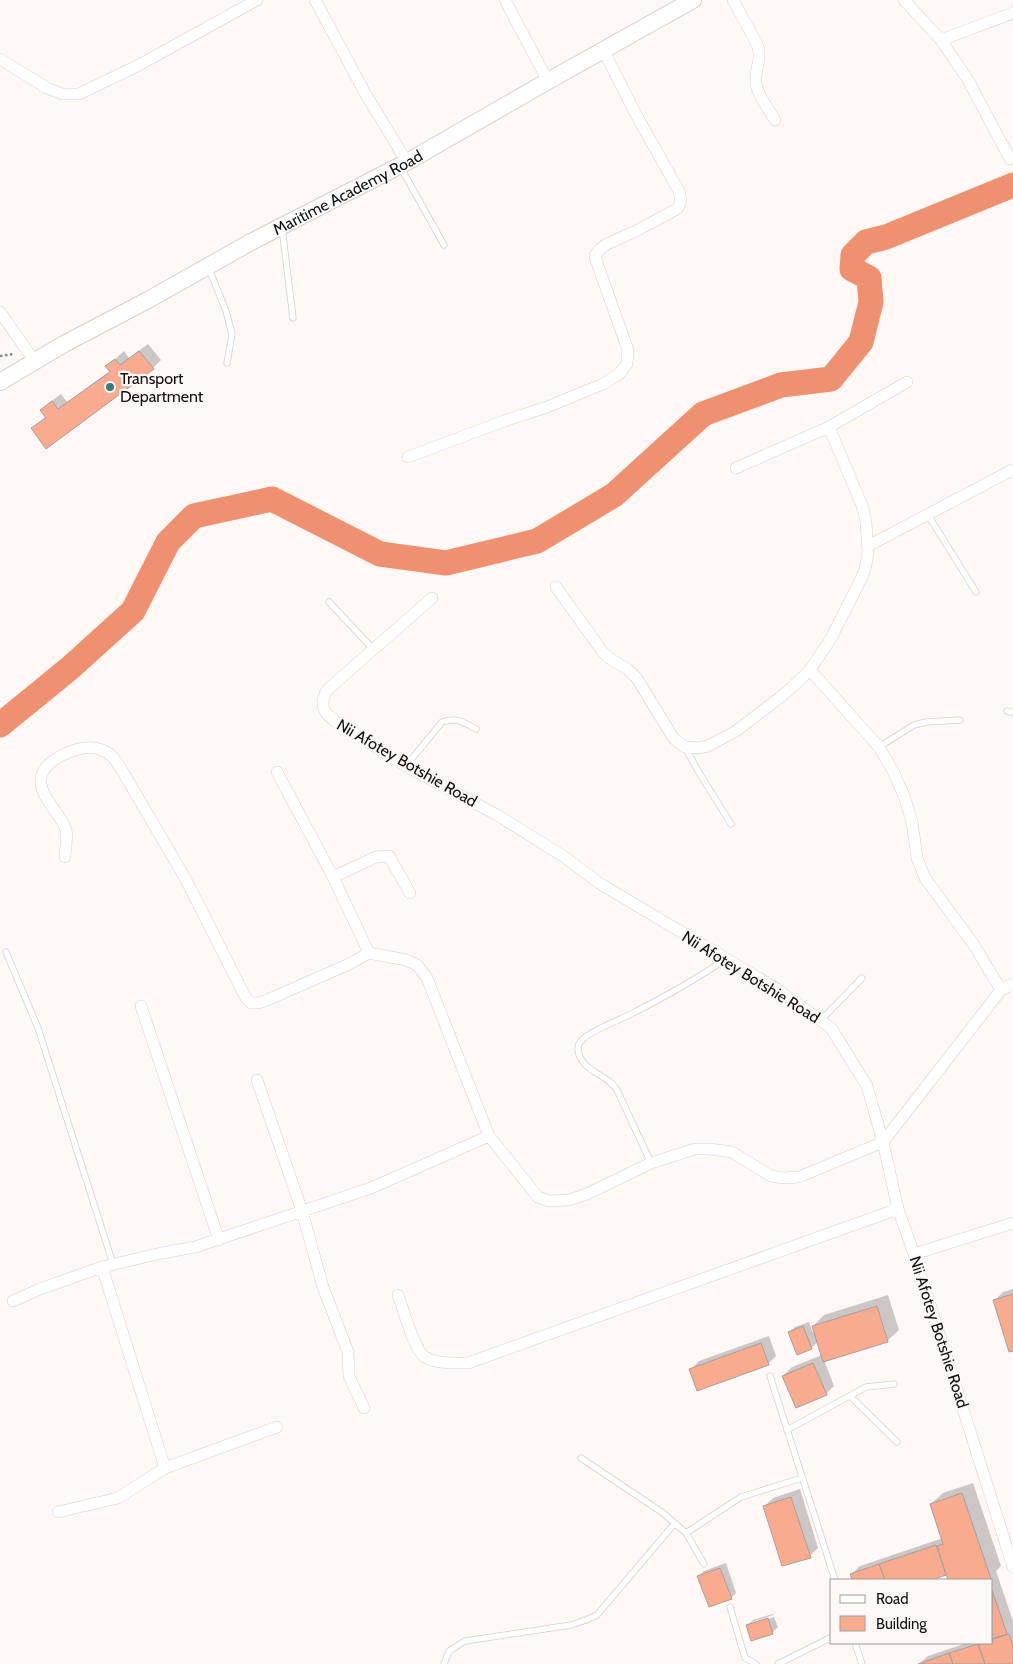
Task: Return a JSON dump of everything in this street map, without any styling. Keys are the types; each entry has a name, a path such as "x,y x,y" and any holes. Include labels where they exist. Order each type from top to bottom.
{"street":[{"path":"0,59 47,88 62,94 78,94 139,65 257,0"},
{"path":"315,0 404,164"},
{"path":"505,0 548,81"},
{"name":"Maritime Academy Road","path":"0,382 64,344 282,226 404,164 693,0"},
{"path":"733,0 760,51 756,82 775,120"},
{"path":"904,0 941,40 968,80 1010,159"},
{"path":"941,40 1013,13"},
{"path":"408,457 547,407 603,384 619,374 627,364 628,350 595,254 607,244 636,231 677,208 681,204 681,198 603,50"},
{"path":"0,312 35,362"},
{"path":"736,468 829,427 907,382"},
{"path":"556,587 602,651 636,677 674,739 685,747 698,748 708,746 736,731 787,692 810,670 830,640 865,570 868,546 864,508 829,427"},
{"path":"868,546 1012,470"},
{"name":"Nii Afotey Botshie Road","path":"432,598 327,690 322,700 322,707 329,717 338,724 406,766 497,815 563,856 599,883 777,990 831,1028 868,1086 898,1209 1013,1567"},
{"path":"810,670 879,747 893,771 904,796 912,821 917,858 925,878 974,945 1001,990"},
{"path":"65,857 66,831 42,786 42,775 48,766 70,752 81,748 93,747 101,749 114,758 123,772 185,878 246,998 252,1004 258,1004 347,965 369,952 406,960 417,965 427,978 489,1136 533,1191 538,1196 549,1201 569,1200 587,1194 651,1163 695,1150 709,1148 732,1152 771,1176 784,1178 798,1177 883,1142 1001,990 1013,984"},
{"path":"277,772 333,877 369,952"},
{"path":"333,877 376,857 389,856 410,893"},
{"path":"141,1006 218,1240"},
{"path":"257,1080 302,1211 323,1287 348,1352 349,1376 364,1408"},
{"path":"13,1301 40,1289 102,1267 196,1247 371,1188 489,1136"},
{"path":"398,1295 417,1349 424,1357 445,1363 468,1362 898,1209"},
{"path":"914,1254 1013,1223"},
{"path":"102,1267 165,1468"},
{"path":"58,1512 118,1498 165,1468 277,1427"}],"lane":[{"path":"404,164 444,244"},
{"path":"282,226 294,318"},
{"path":"208,267 226,311 232,334 227,363"},
{"path":"928,514 976,592"},
{"path":"328,602 374,650"},
{"path":"406,766 442,722 451,719 459,720 476,729"},
{"path":"879,747 914,725 926,722 960,720"},
{"path":"685,747 731,824"},
{"path":"6,952 38,1028 113,1264"},
{"path":"651,1163 618,1090 587,1066 579,1052 579,1045 583,1038 698,978 726,959"},
{"path":"820,1021 862,978"},
{"path":"770,1376 835,1579"},
{"path":"787,1430 866,1388 894,1384"},
{"path":"850,1396 897,1442"},
{"path":"581,1458 675,1523 686,1533 704,1564"},
{"path":"686,1533 741,1497 802,1478"},
{"path":"444,1664 449,1650 465,1641 571,1625 597,1614 675,1523"},
{"path":"730,1607 745,1658 756,1664"},
{"path":"778,1664 830,1638"},
{"path":"855,1644 862,1664"}],"building":[{"name":"Transport Department","path":"139,351 154,369 46,449 31,428 46,418 40,410 52,401 58,409 110,372 105,366 115,359 120,365"},
{"path":"1013,1294 1013,1351 1009,1352 993,1300"},
{"path":"877,1306 888,1342 823,1362 812,1326"},
{"path":"803,1326 812,1349 797,1355 788,1332"},
{"path":"761,1343 769,1365 697,1391 689,1369"},
{"path":"813,1363 827,1395 796,1408 782,1376"},
{"path":"962,1493 991,1579 948,1579 937,1546 943,1544 930,1504"},
{"path":"791,1497 811,1558 782,1566 763,1506"},
{"path":"936,1545 946,1575 935,1579 885,1579 879,1564"},
{"path":"879,1564 885,1579 852,1579 850,1574"},
{"path":"720,1568 732,1599 709,1607 697,1576"},
{"path":"993,1593 1007,1634 993,1639"},
{"path":"768,1618 773,1634 751,1641 746,1625"},
{"path":"1009,1634 1013,1646 1013,1664 985,1664 978,1644 993,1644 993,1639"},
{"path":"978,1644 985,1664 953,1664 949,1653"},
{"path":"949,1653 953,1664 918,1664"}],"waterway":[{"path":"0,725 70,668 133,611 168,542 194,516 272,499 380,554 446,563 537,541 614,495 703,414 781,385 831,379 861,342 871,302 869,278 852,269 853,255 866,242 886,237 1013,185"}],"place":[{"name":"Transport Department","path":"110,387"}]}
